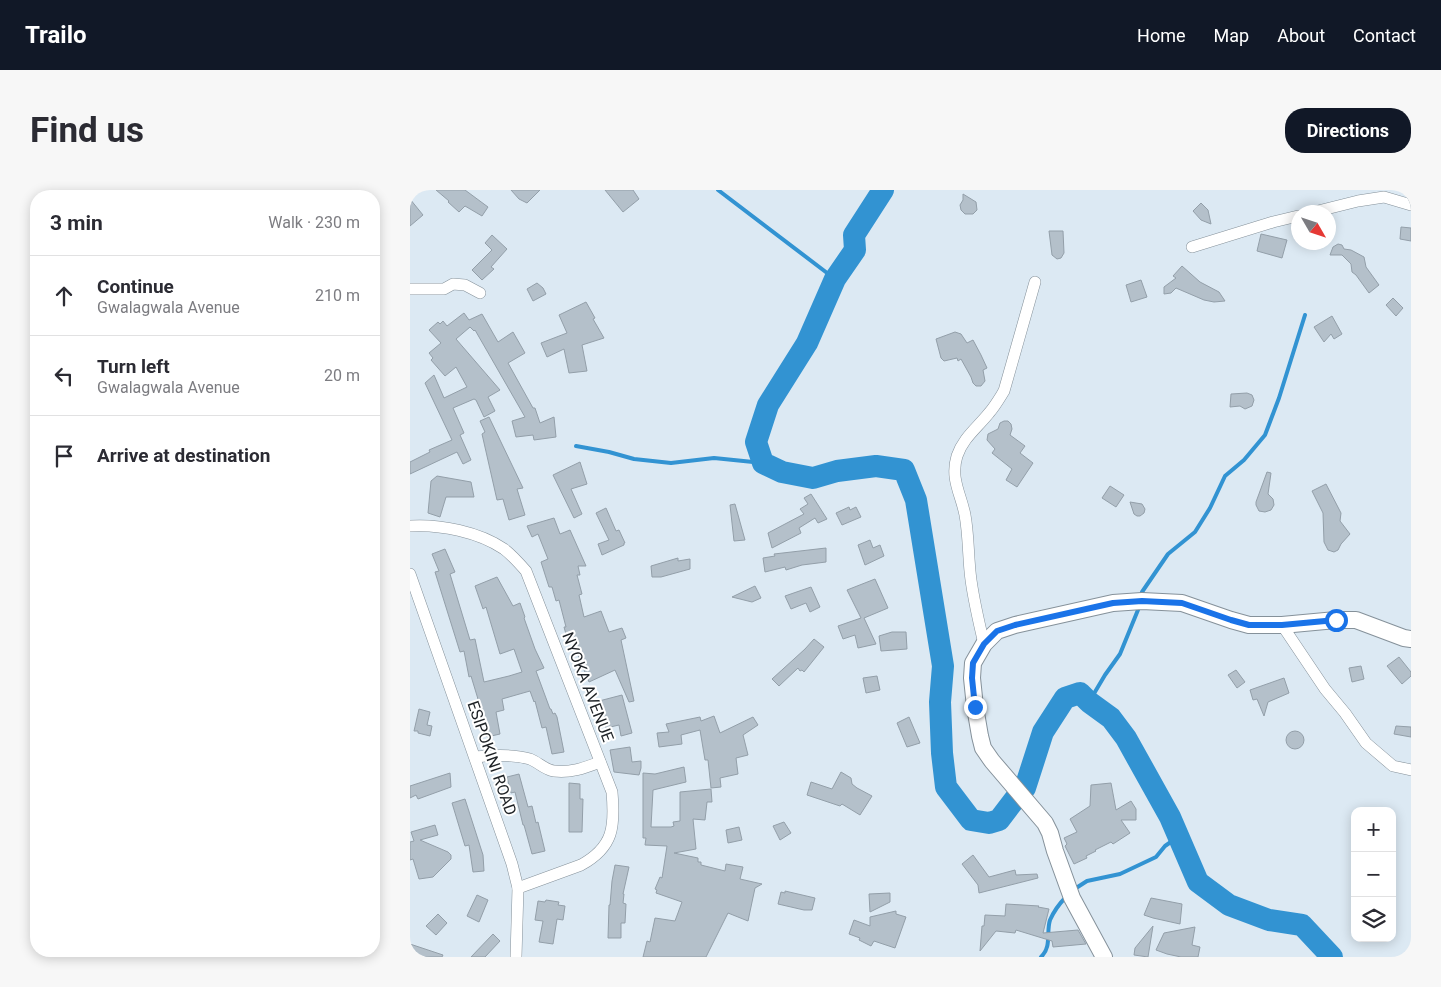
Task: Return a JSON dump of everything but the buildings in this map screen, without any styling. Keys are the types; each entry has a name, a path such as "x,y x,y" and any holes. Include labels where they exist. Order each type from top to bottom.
{"street":[{"path":"1336,206 1384,197 1411,205"},
{"path":"1192,247 1291,218"},
{"path":"984,644 971,581 965,514 954,474 957,456 966,438 996,405 1004,391 1035,282"},
{"path":"410,289 444,290 453,284 465,285 480,293"},
{"name":"NYOKA AVENUE","path":"410,526 444,528 469,533 492,542 510,554 526,571 612,792 614,815 609,838 605,845 590,860 581,865 518,888"},
{"name":"ESIPOKINI ROAD","path":"410,574 512,864 518,888 516,957"},
{"path":"1104,957 1072,898 1050,832 1045,823 983,748 975,707 972,678 973,663 984,644 997,631 1015,625 1113,603 1142,601 1182,603 1249,625 1282,625 1356,620 1411,639"},
{"path":"1282,625 1325,689 1366,743 1393,766 1411,770"},
{"path":"475,757 504,755 531,760 550,770 571,772 600,762"}],"waterway":[{"path":"718,190 835,279"},
{"path":"883,190 854,235 855,250 835,279 807,343 768,405 756,442 763,463 782,472 813,478 837,471 876,466 904,470 916,500 943,666 940,702 942,753 946,787 971,820 989,823 999,820 1015,799"},
{"path":"1142,596 1142,592 1168,554 1195,532 1210,508 1225,476 1244,460 1265,435 1279,398 1305,315"},
{"path":"576,446 634,459 671,463 714,458 763,463"},
{"path":"1089,702 1120,654 1140,605"},
{"path":"1025,788 1043,732 1065,698 1080,693 1111,718 1126,738 1170,817 1198,882 1229,905 1269,920 1302,925 1332,957"},
{"path":"1073,890 1087,881 1120,874 1156,857 1165,846 1178,837"},
{"path":"1041,957 1048,944 1050,920 1057,907 1066,897"}],"route":[{"path":"975,707 972,678 973,663 984,644 997,631 1015,625 1113,603 1142,601 1182,603 1249,625 1282,625 1336,620"}]}
